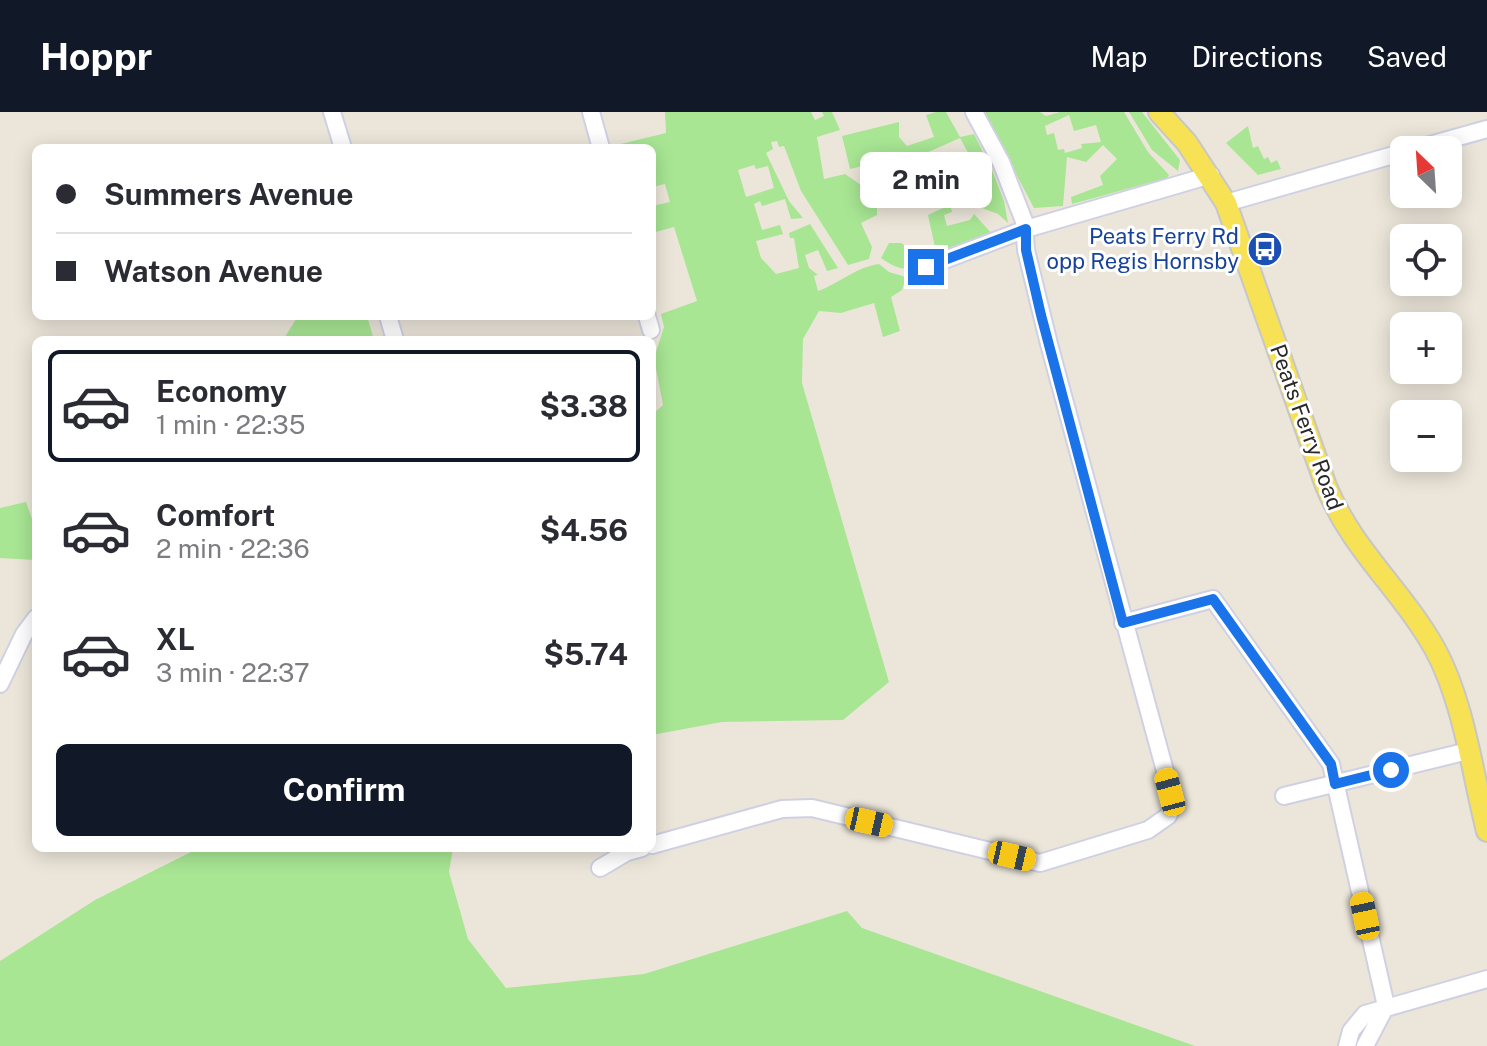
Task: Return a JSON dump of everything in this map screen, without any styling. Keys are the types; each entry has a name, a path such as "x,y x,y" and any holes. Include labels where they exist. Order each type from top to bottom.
{"main road":[{"name":"Peats Ferry Road","path":"1159,112 1211,175 1226,203 1334,505 1352,538 1436,650 1449,681 1487,831"}],"street":[{"path":"332,112 342,144"},
{"path":"591,112 600,144"},
{"path":"656,844 782,809 812,808 1040,863 1148,830 1168,816 1174,804 1041,315 1026,250 1026,229 1012,185 974,112"},
{"path":"1462,136 1487,129"},
{"path":"1226,203 1390,156"},
{"path":"926,267 1026,229 1211,175"},
{"path":"1123,623 1213,599 1331,764 1386,1006 1365,1046"},
{"path":"0,684 32,623"},
{"path":"1284,796 1468,751"},
{"path":"600,868 627,852"},
{"path":"1347,1046 1351,1031 1365,1014 1487,979"}],"green space":[{"path":"665,112 811,112 815,120 824,116 822,112 832,112 840,130 817,137 824,179 845,174 877,196 877,215 861,223 872,247 869,259 848,265 801,191 784,146 779,147 777,141 771,142 773,149 766,153 789,201 803,218 791,219 785,199 762,206 760,201 754,204 762,230 780,225 783,234 756,241 761,258 776,274 799,268 794,238 790,238 789,233 810,224 838,268 827,271 818,250 805,255 809,268 818,275 814,276 818,291 863,268 879,264 889,272 906,277 902,290 891,297 900,331 883,337 874,303 841,313 819,311 803,339 802,383 889,682 843,720 722,722 656,734 656,411 663,405 656,352 664,327 661,314 697,301 674,227 656,232 656,205 670,202 665,184 656,186 656,144 620,144 666,133","holes":["754,165 756,169 768,166 774,188 746,197 738,170"]},
{"path":"946,112 960,137 974,134 989,164 977,169 960,138 917,157 918,162 897,163 892,159 850,169 842,136 899,122 899,137 907,146 934,137 926,115"},
{"path":"983,112 1040,112 1046,116 1060,112 1124,112 1148,152 1169,175 1072,204 1071,197 1103,185 1100,176 1117,159 1103,145 1086,162 1067,157 1063,206 1034,208","holes":["1069,115 1074,131 1096,125 1101,142 1081,144 1082,148 1065,153 1064,149 1058,150 1054,133 1047,135 1045,126"]},
{"path":"1129,112 1142,112 1180,160 1178,171 1152,150"},
{"path":"1248,126 1253,148 1258,146 1264,159 1268,157 1271,163 1277,160 1281,169 1258,175 1226,143"},
{"path":"992,170 1004,201 1008,223 998,214 971,204 969,197 965,198 961,184"},
{"path":"944,202 945,205 950,204 952,212 944,215 947,226 970,220 974,214 993,235 936,252 928,215 943,208"},
{"path":"889,243 901,243 924,258 925,265 902,268 887,262 881,258"},
{"path":"296,320 368,320 373,336 286,336"},
{"path":"26,502 32,519 32,560 0,558 0,508"},
{"path":"191,852 452,852 449,872 468,939 506,988 644,974 847,911 862,928 1195,1046 0,1046 0,961 95,900"}],"place":[{"name":"Peats Ferry Rd opp Regis Hornsby","path":"1265,249"}],"route":[{"path":"926,267 1026,229 1026,250 1041,315 1123,623 1213,599 1331,764 1335,784 1391,770"}]}
